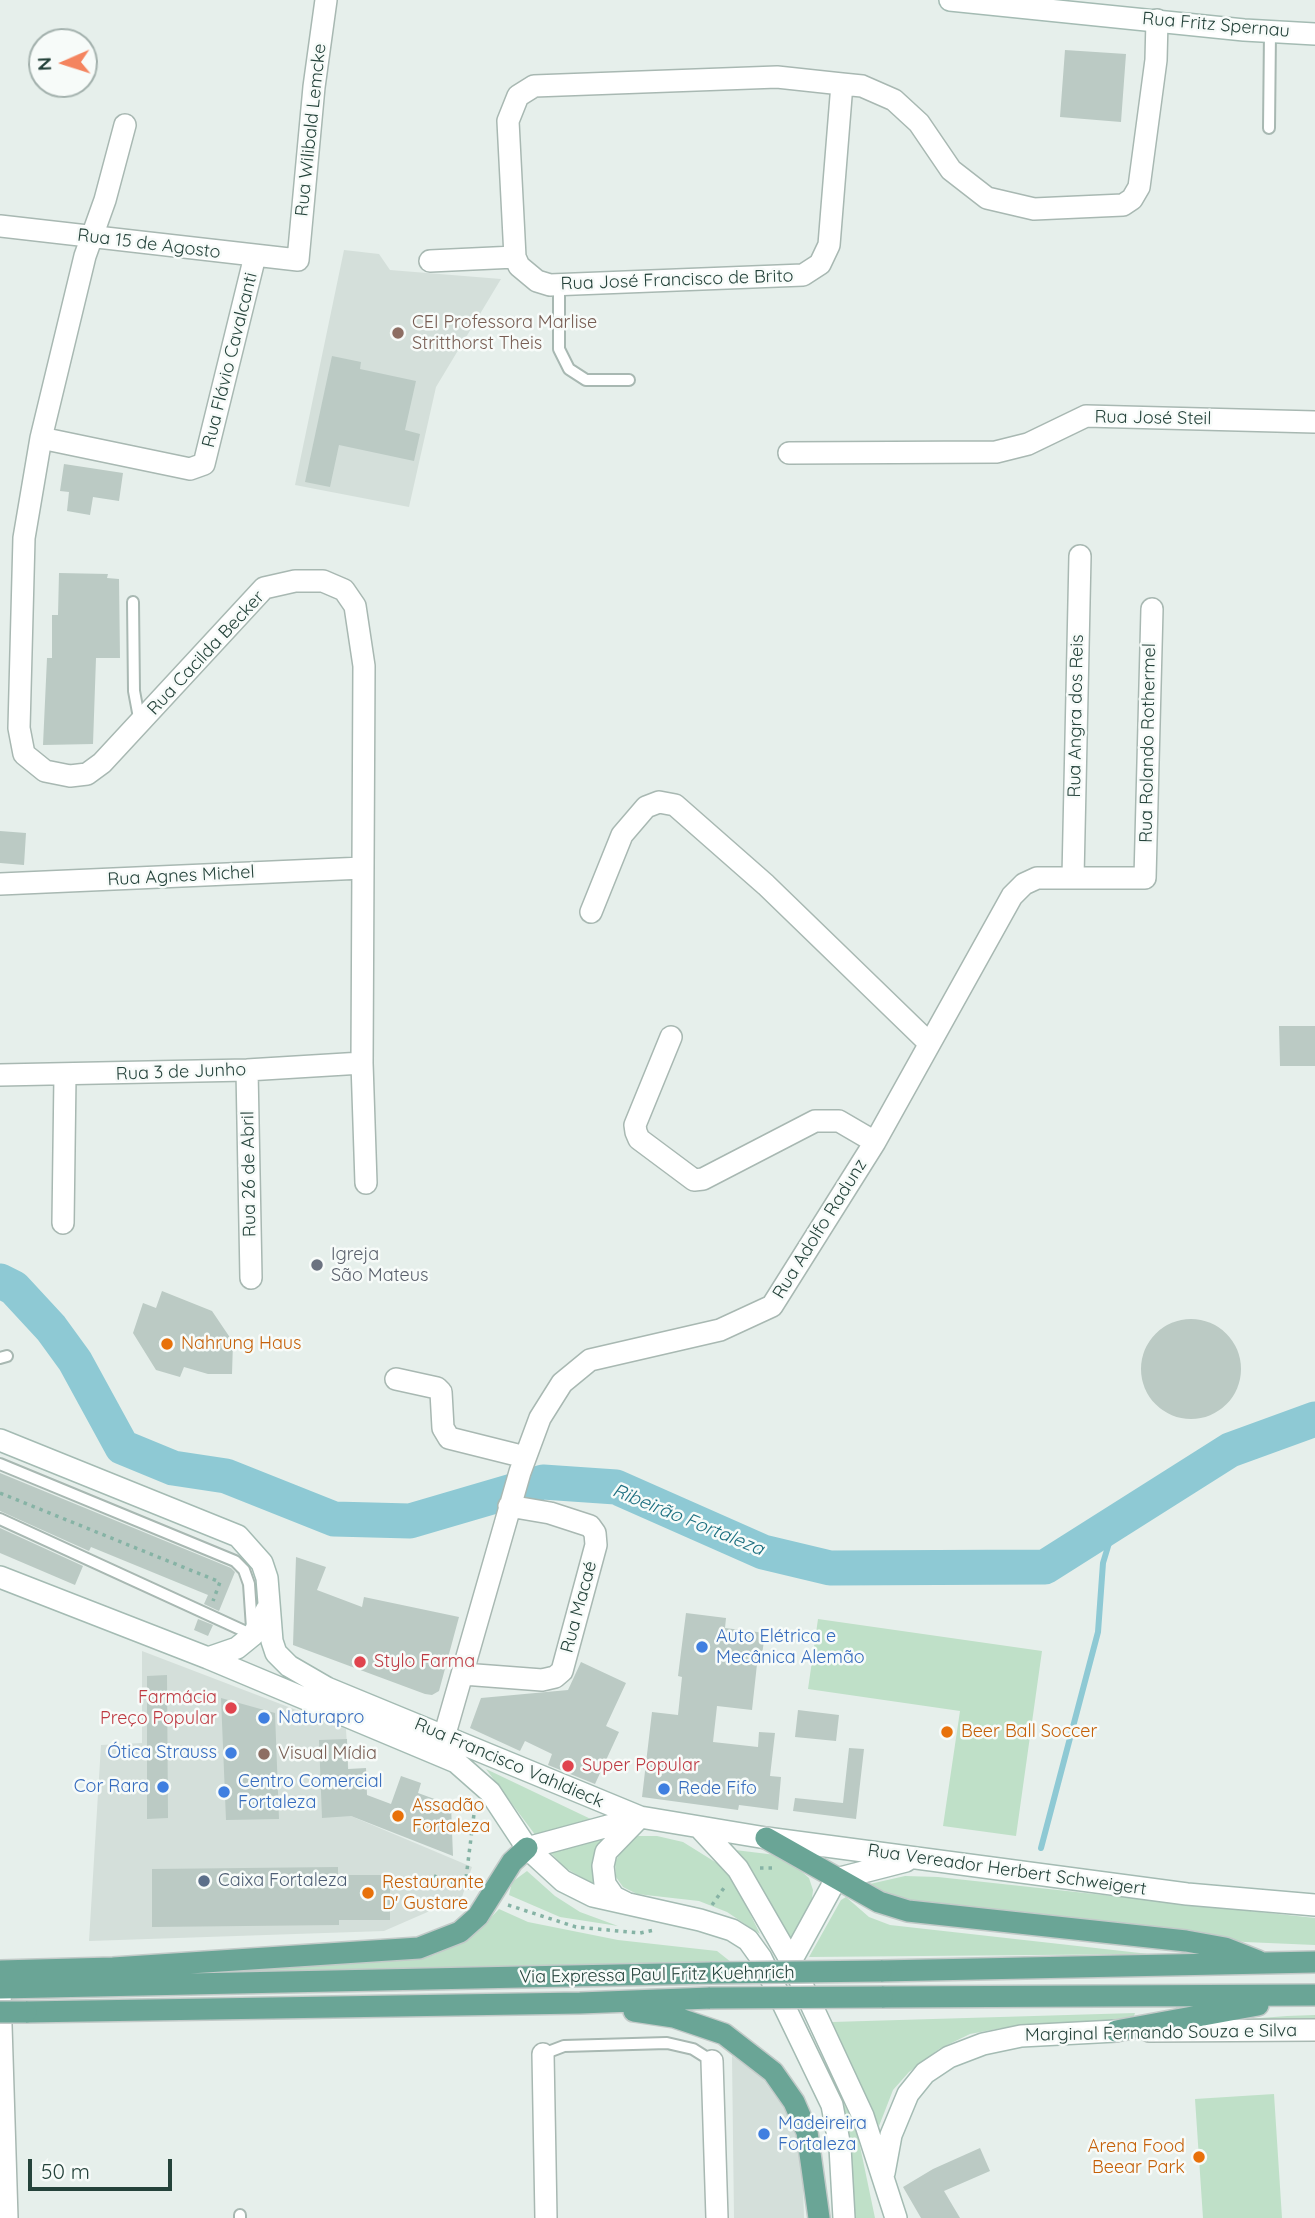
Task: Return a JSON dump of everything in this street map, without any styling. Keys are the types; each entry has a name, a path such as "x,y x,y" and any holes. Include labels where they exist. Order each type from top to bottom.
{"main road":[{"path":"766,1839 879,1902 908,1911 1186,1941 1225,1948 1258,1961"},
{"path":"0,1971 29,1978 113,1968 419,1948 460,1932 478,1916 512,1862 527,1848"},
{"name":"Via Expressa Paul Fritz Kuehnrich","path":"0,1990 29,1978 881,1971 1258,1961 1315,1962"},
{"path":"1116,2031 1209,2012 1315,1996"},
{"name":"Via Expressa Paul Fritz Kuehnrich","path":"0,2012 580,2003 710,1998 1315,1996"},
{"path":"580,2003 697,2023 724,2034 752,2053 773,2072 794,2102 807,2132 819,2218"}],"street":[{"name":"Rua Wilibald Lemcke","path":"298,260 314,87 326,0"},
{"name":"Rua Fritz Spernau","path":"950,0 1270,32 1315,34"},
{"path":"430,261 514,257 508,121 517,96 534,86 777,77 862,86 894,100 919,123 951,170 987,198 1034,209 1123,205 1132,199 1139,187 1156,60 1157,20"},
{"name":"Rua José Francisco de Brito","path":"514,257 537,281 559,285 803,275 820,264 829,245 842,83"},
{"name":"Rua Cacilda Becker","path":"125,125 92,237 41,438 24,538 19,728 24,754 45,771 70,776 87,774 103,763 264,588 295,581 323,581 344,590 355,606 364,666 362,1063 366,1183"},
{"name":"Rua 15 de Agosto","path":"0,226 298,260"},
{"name":"Rua Flávio Cavalcanti","path":"41,438 190,469 204,464 255,256"},
{"name":"Rua José Steil","path":"789,453 996,452 1028,444 1086,416 1315,422"},
{"name":"Rua Angra dos Reis","path":"1073,877 1080,556"},
{"name":"Rua Rolando Rothermel","path":"1145,878 1152,608"},
{"path":"591,912 622,835 646,807 659,802 675,805 766,885 929,1042"},
{"name":"Rua Agnes Michel","path":"0,884 363,868"},
{"name":"Rua Adolfo Radunz","path":"444,1737 510,1503 540,1418 562,1383 590,1360 720,1330 772,1306 875,1142 1012,896 1024,884 1037,878 1145,878"},
{"path":"671,1037 635,1125 636,1132 639,1139 694,1180 703,1179 815,1121 839,1121 875,1142"},
{"name":"Rua 3 de Junho","path":"0,1075 65,1076 247,1070 362,1063"},
{"name":"Rua 26 de Abril","path":"247,1070 251,1278"},
{"path":"63,1223 65,1076"},
{"path":"396,1379 437,1388 440,1392 443,1428 449,1438 523,1465"},
{"name":"Rua Francisco Vahldieck","path":"0,1440 237,1536 262,1563 267,1578 267,1609 262,1638 289,1666 327,1688 640,1817 700,1828"},
{"name":"Rua Macaé","path":"463,1674 542,1680 555,1677 562,1671 566,1658 596,1545 595,1533 590,1526 510,1503"},
{"name":"Rua Francisco Vahldieck","path":"0,1577 208,1658 456,1762 490,1792 527,1848 563,1881 593,1896 639,1909 700,1920 732,1930 748,1940 761,1958 832,2105 840,2147 844,2218"},
{"path":"208,1658 262,1638"},
{"path":"527,1848 640,1817"},
{"path":"639,1909 614,1897 605,1884 603,1866 606,1852 640,1817"},
{"path":"700,1828 738,1869 791,1961 863,2116 883,2184 897,2218"},
{"name":"Rua Vereador Herbert Schweigert","path":"700,1828 1187,1894 1315,1905"},
{"path":"791,1961 835,1879 918,1858"},
{"path":"0,1990 7,2218"},
{"name":"Marginal Fernando Souza e Silva","path":"883,2184 885,2159 899,2112 925,2073 949,2057 983,2044 1021,2036 1116,2031 1315,2030"},
{"path":"543,2053 546,2218"},
{"path":"712,2061 717,2218"}],"lane":[{"path":"1269,128 1270,32"},
{"path":"559,285 559,349 569,369 586,380 629,380"},
{"path":"133,602 134,691 140,723"},
{"path":"0,1464 235,1561 244,1570 249,1584 262,1638"},
{"path":"0,1519 262,1638"},
{"path":"543,2053 564,2046 667,2043 693,2049 712,2061"}],"path":[{"path":"0,1493 220,1582 208,1613"},
{"path":"464,1886 471,1849 473,1808 490,1792"}],"shaded area":[{"name":"CEI Professora Marlise Stritthorst Theis","path":"344,250 379,254 390,270 501,279 436,387 409,507 295,485"},
{"name":"Centro Comercial Fortaleza","path":"142,1651 346,1729 351,1816 472,1867 462,1897 384,1931 89,1941 101,1745 142,1743"},
{"name":"Madeireira Fortaleza","path":"732,2056 760,2075 788,2114 802,2155 804,2218 734,2218"}],"green space":[{"path":"818,1619 1042,1651 1016,1836 943,1826 960,1711 808,1689"},
{"path":"486,1769 597,1822 539,1840"},
{"path":"638,1836 657,1836 683,1842 720,1865 735,1883 760,1934 727,1912 699,1901 637,1894 623,1887 616,1877 615,1862 627,1841"},
{"path":"607,1837 596,1854 594,1885 564,1867 551,1853"},
{"path":"735,1850 776,1855 792,1863 809,1878 813,1890 811,1906 803,1924 788,1941"},
{"path":"527,1871 555,1896 580,1912 618,1926 560,1917 509,1895 512,1882"},
{"path":"905,1876 938,1877 1315,1918 1315,1945 1245,1942 918,1905 861,1886"},
{"path":"846,1897 869,1917 890,1925 1149,1954 809,1957 841,1900"},
{"path":"499,1909 528,1922 618,1940 717,1951 736,1966 209,1975 213,1970 434,1955 475,1934"},
{"path":"1135,2013 1133,2019 1002,2028 970,2034 939,2049 909,2072 893,2090 879,2126 832,2022"},
{"path":"1315,2015 1315,2023 1234,2020 1287,2016"},
{"path":"838,2092 856,2127 875,2218 852,2218 847,2131"},
{"path":"1274,2094 1282,2218 1203,2218 1195,2099"}],"building":[{"path":"1065,50 1126,54 1121,122 1060,117"},
{"path":"332,356 361,362 360,369 416,381 405,430 420,434 414,461 339,445 330,487 305,482"},
{"path":"64,464 123,473 119,501 93,497 90,515 67,511 69,492 60,491"},
{"path":"59,573 108,574 107,578 119,579 120,658 96,658 93,744 43,745 47,658 52,658 52,615 58,615"},
{"path":"0,831 26,833 24,865 0,863"},
{"path":"1279,1026 1315,1026 1315,1066 1280,1066"},
{"path":"162,1291 212,1311 233,1342 232,1374 208,1374 184,1367 180,1377 156,1370 133,1333 143,1303 156,1308"},
{"path":"1191,1319 1210,1323 1226,1334 1237,1350 1241,1369 1237,1388 1226,1404 1210,1415 1191,1419 1172,1415 1156,1404 1145,1388 1141,1369 1145,1350 1156,1334 1172,1323"},
{"path":"0,1473 231,1568 235,1572 219,1611 204,1604 208,1595 91,1547 89,1551 0,1511"},
{"path":"0,1528 83,1566 75,1585 0,1553"},
{"path":"296,1557 326,1567 317,1590 362,1607 364,1597 459,1617 439,1691 432,1695 425,1694 293,1645"},
{"path":"686,1613 726,1618 725,1628 765,1633 762,1655 758,1655 752,1710 717,1706 713,1742 758,1747 759,1732 775,1733 770,1776 781,1777 778,1810 739,1805 738,1810 642,1797 652,1712 678,1715 682,1677 678,1676"},
{"path":"198,1619 213,1625 208,1636 194,1630"},
{"path":"581,1662 626,1683 606,1726 619,1732 595,1784 548,1765 552,1754 525,1741 520,1751 470,1728 481,1698 568,1690"},
{"path":"167,1675 168,1818 147,1819 147,1676"},
{"path":"221,1698 275,1713 279,1819 226,1820"},
{"path":"798,1710 839,1715 836,1741 795,1737"},
{"path":"347,1739 348,1769 366,1768 367,1795 391,1804 401,1776 421,1783 418,1793 451,1805 453,1856 351,1816 322,1818 319,1740"},
{"path":"849,1748 864,1749 856,1819 793,1811 795,1798 843,1803"},
{"path":"338,1867 338,1875 390,1875 390,1920 339,1920 339,1925 152,1927 152,1869"},
{"path":"980,2148 990,2171 944,2191 960,2218 921,2218 903,2187 933,2169"}],"waterway":[{"name":"Ribeirão Fortaleza","path":"0,1281 14,1288 51,1328 75,1361 122,1447 173,1468 226,1476 334,1519 410,1521 543,1482 616,1487 763,1552 830,1568 1045,1567 1230,1450 1315,1419"},
{"path":"1041,1848 1098,1632 1103,1563 1116,1520"}],"place":[{"name":"CEI Professora Marlise Stritthorst Theis","path":"398,333"},
{"name":"Igreja São Mateus","path":"317,1265"},
{"name":"Nahrung Haus","path":"167,1344"},
{"name":"Auto Elétrica e Mecânica Alemão","path":"702,1647"},
{"name":"Stylo Farma","path":"360,1662"},
{"name":"Farmácia Preço Popular","path":"231,1708"},
{"name":"Naturapro","path":"264,1718"},
{"name":"Beer Ball Soccer","path":"947,1732"},
{"name":"Ótica Strauss","path":"231,1753"},
{"name":"Visual Mídia","path":"264,1754"},
{"name":"Super Popular","path":"568,1766"},
{"name":"Cor Rara","path":"163,1787"},
{"name":"Rede Fifo","path":"664,1789"},
{"name":"Centro Comercial Fortaleza","path":"224,1792"},
{"name":"Assadão Fortaleza","path":"398,1816"},
{"name":"Caixa Fortaleza","path":"204,1881"},
{"name":"Restaurante D' Gustare","path":"368,1893"},
{"name":"Madeireira Fortaleza","path":"764,2134"},
{"name":"Arena Food Beear Park","path":"1199,2157"}]}
